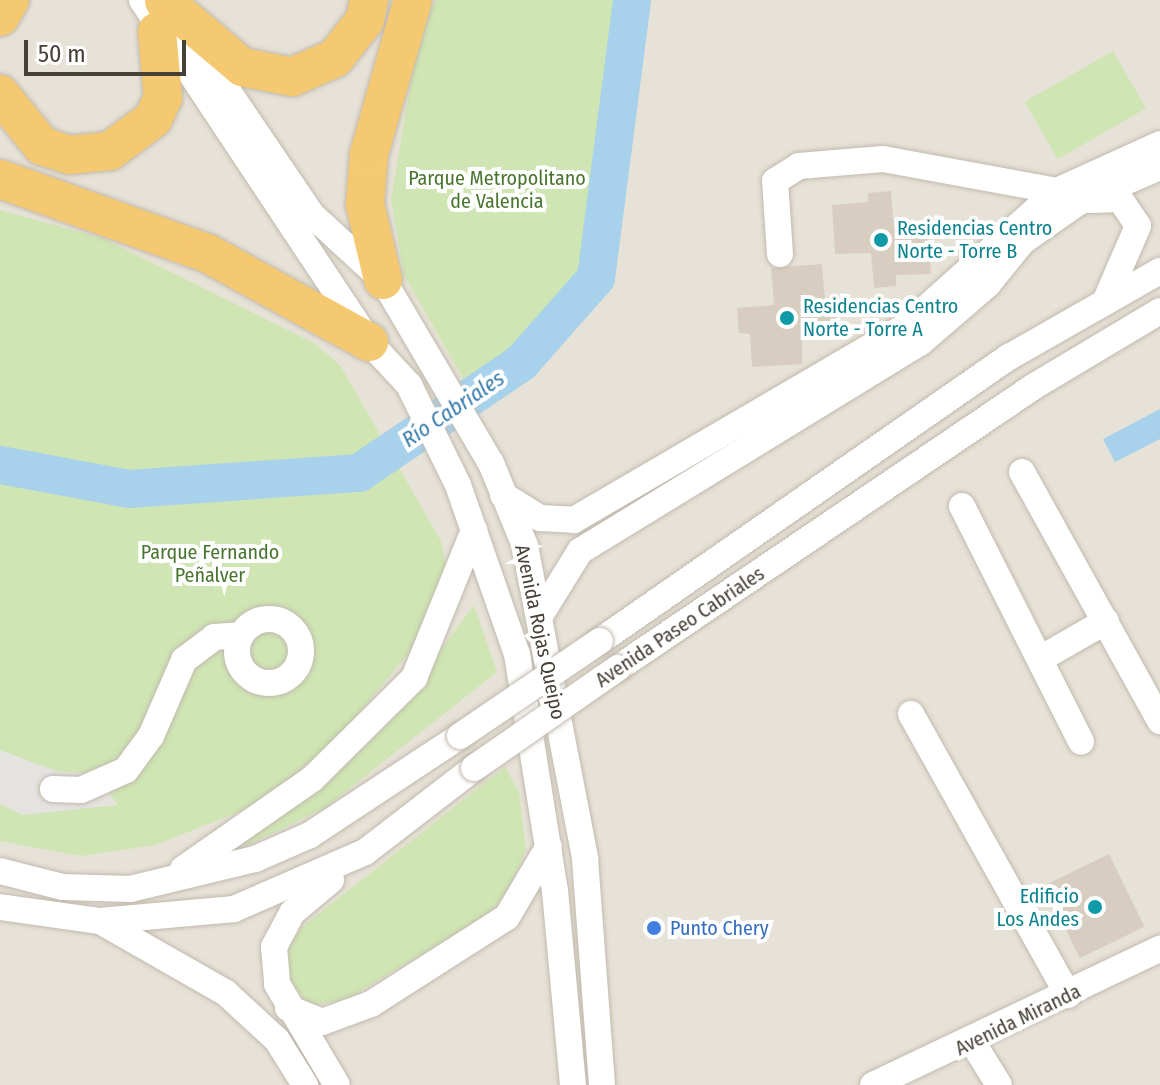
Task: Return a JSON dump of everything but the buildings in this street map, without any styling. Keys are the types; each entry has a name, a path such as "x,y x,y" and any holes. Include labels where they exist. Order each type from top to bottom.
{"highway":[{"path":"0,17 10,0"},
{"path":"155,10 242,67 292,77 335,58 365,20 369,0"},
{"path":"383,280 365,204 369,154 413,0"},
{"path":"0,94 42,146 70,155 110,151 153,119 163,98 155,10"},
{"path":"0,179 207,253 369,342"}],"street":[{"name":"Avenida Rojas Queipo","path":"155,10 312,215 383,280 442,372 491,463 541,614 585,859 602,1085"},
{"name":"Avenida Rojas Queipo","path":"155,10 369,342 409,385 458,485 517,654 549,846 573,1085"},
{"path":"503,495 540,518 574,520 906,326 1068,197 1160,144"},
{"path":"780,254 775,181 799,166 883,159 1068,197 1120,199 1138,226 1105,302"},
{"path":"541,614 580,551 920,343 988,284 1023,241 1068,197 1160,167"},
{"name":"Avenida Paseo Cabriales","path":"0,871 63,887 130,889 255,859 310,835 600,641 1009,357 1160,271"},
{"name":"Avenida Paseo Cabriales","path":"0,907 100,921 234,909 365,852 474,768 618,668 1033,387 1160,311"},
{"path":"1022,472 1160,721"},
{"path":"962,506 1081,742"},
{"path":"164,881 312,779 414,678 474,530"},
{"path":"1040,659 1106,621"},
{"path":"53,789 81,790 126,770 151,736 184,660 214,637 241,635"},
{"path":"911,714 1068,995"},
{"path":"288,1008 322,1022 371,1004 507,917 549,846"},
{"path":"337,1085 288,1008 274,947 292,913 365,852"},
{"path":"100,921 226,993 277,1040 305,1085"},
{"name":"Avenida Miranda","path":"873,1085 926,1076 973,1043 1160,949"},
{"path":"973,1043 999,1085"}],"shaded area":[{"path":"0,0 1160,0 1160,1085 0,1085"},
{"path":"0,750 56,771 94,774 118,805 22,815 0,804"}],"green space":[{"name":"Parque Metropolitano de Valencia","path":"435,0 624,0 610,31 592,291 476,401 404,275 391,199 416,52"},
{"path":"1113,51 1146,108 1058,159 1025,102"},
{"name":"Parque Fernando Peñalver","path":"0,210 102,238 314,343 340,365 441,541 447,572 411,650 331,747 249,808 155,845 81,856 0,841"},
{"path":"474,605 497,672 326,807 240,849 412,688"},
{"path":"505,767 519,792 526,850 507,892 488,914 347,999 309,1006 288,977 285,952 302,927"}],"water":[{"path":"1160,409 1160,439 1115,462 1103,439"}],"waterway":[{"name":"Río Cabriales","path":"0,465 129,489 359,473 521,363 596,278 632,0"}],"place":[{"name":"Residencias Centro Norte - Torre B","path":"881,240"},
{"name":"Residencias Centro Norte - Torre A","path":"787,318"},
{"name":"Edificio Los Andes","path":"1095,907"},
{"name":"Punto Chery","path":"654,928"}]}
